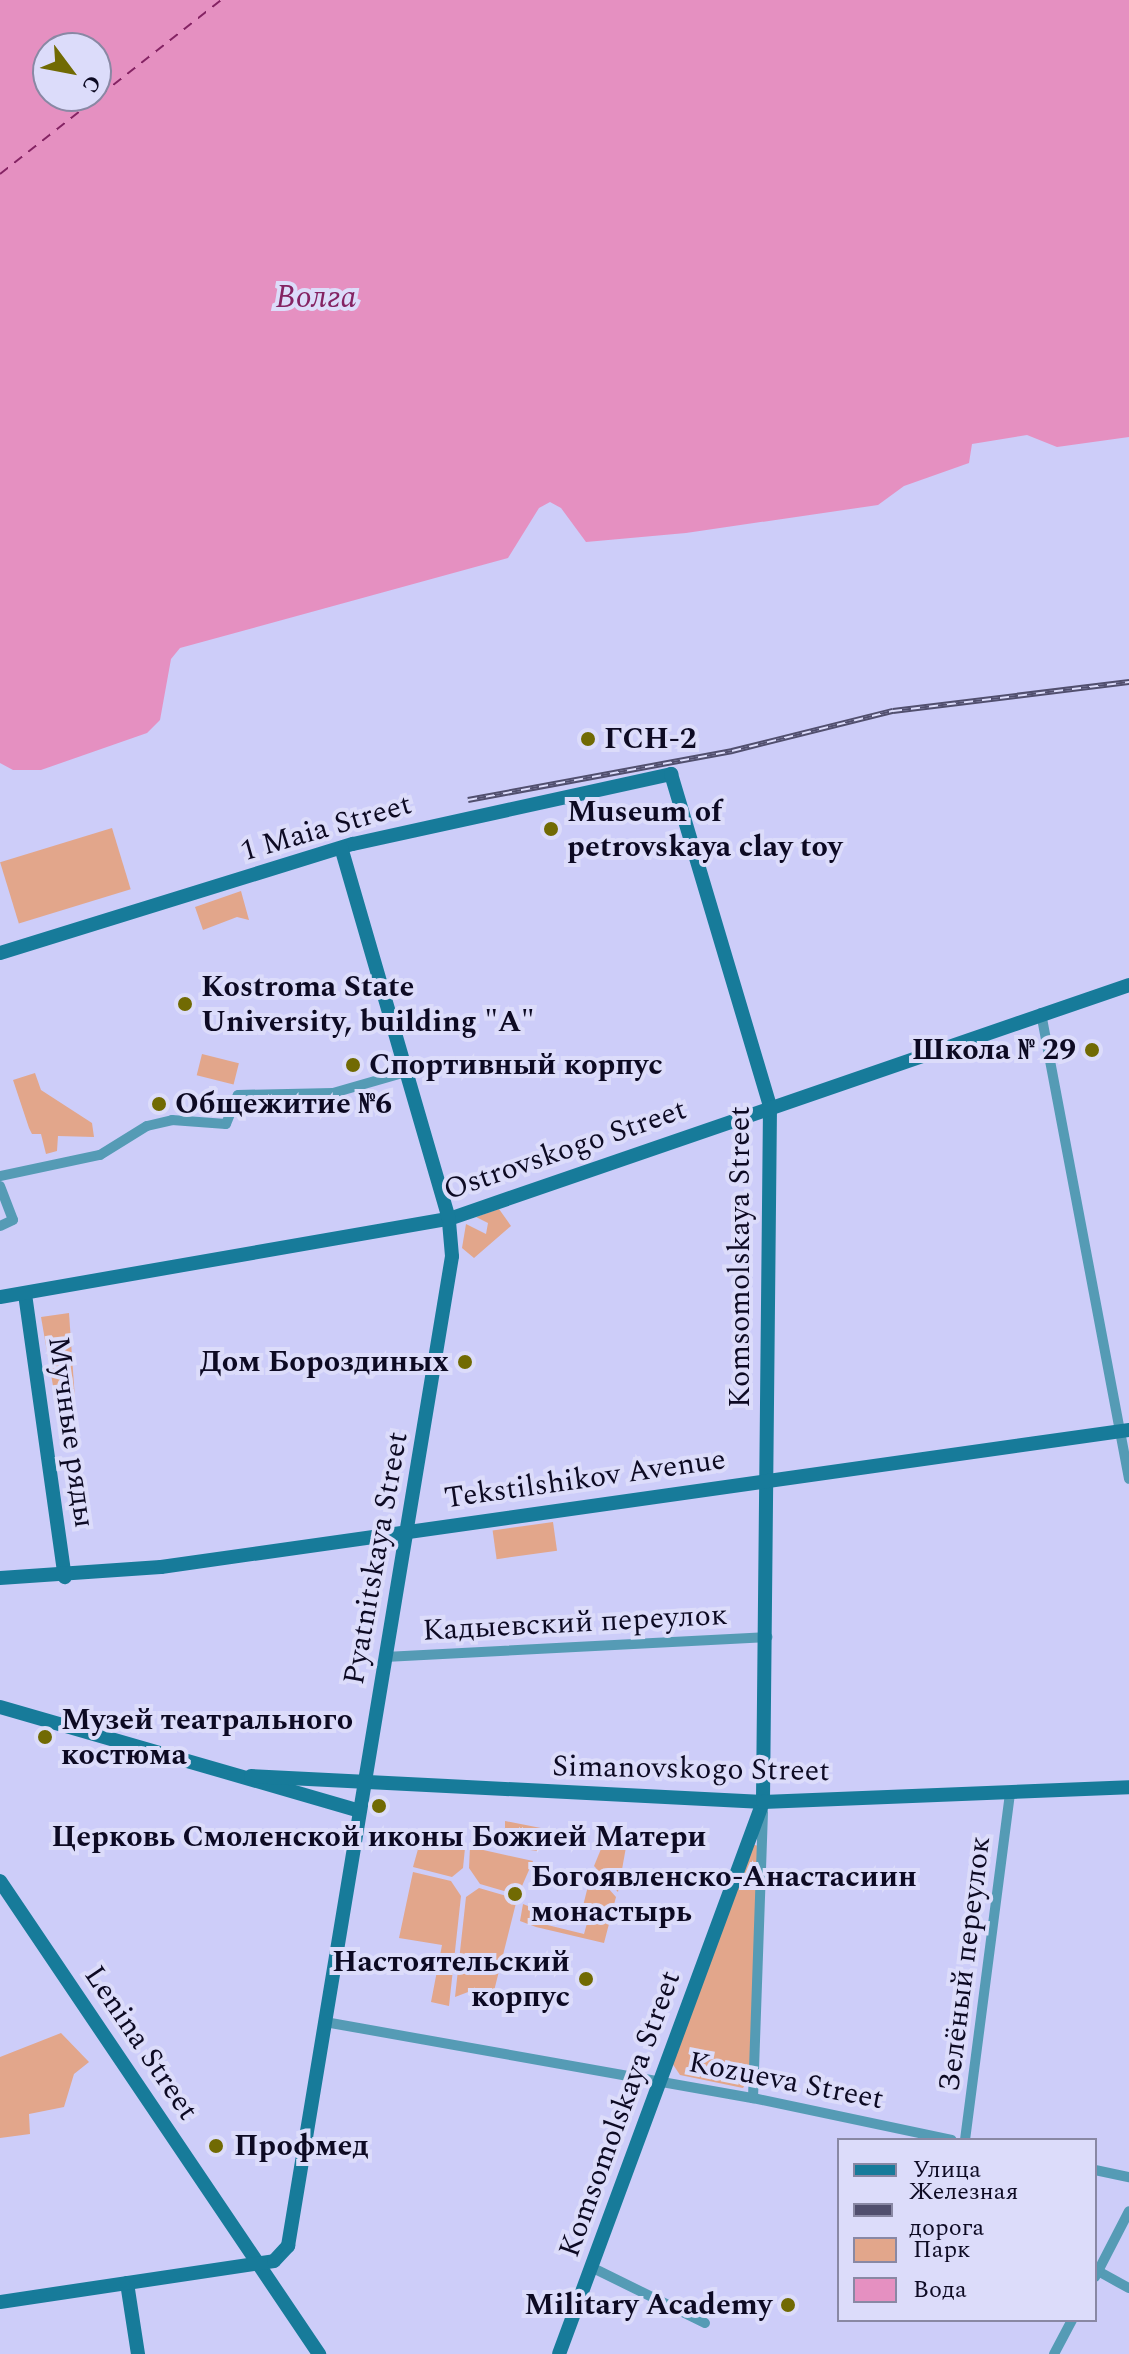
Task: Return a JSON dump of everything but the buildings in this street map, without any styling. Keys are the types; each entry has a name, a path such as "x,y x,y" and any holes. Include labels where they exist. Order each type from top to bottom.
{"street":[{"name":"1 Maia Street","path":"0,953 341,848 671,774"},
{"name":"Komsomolskaya Street","path":"671,774 770,1107 767,1637 753,2098"},
{"name":"Pyatnitskaya Street","path":"0,2302 274,2261 288,2246 357,1810 408,1531 452,1256 449,1219 341,848"},
{"name":"Ostrovskogo Street","path":"0,1297 449,1219 1129,985"},
{"path":"1041,1013 1125,1430 1129,1479"},
{"path":"0,1176 100,1155 147,1126 172,1120 226,1124 238,1095 333,1093 406,1072"},
{"path":"0,1186 13,1220 0,1226"},
{"name":"Мучные ряды","path":"25,1294 65,1577"},
{"name":"Tekstilshikov Avenue","path":"0,1578 65,1577 1125,1430"},
{"name":"Кадыевский переулок","path":"385,1657 767,1637"},
{"name":"Simanovskogo Street","path":"6,1709 251,1776 357,1810"},
{"name":"Simanovskogo Street","path":"251,1776 763,1802 1129,1787"},
{"name":"Зелёный переулок","path":"965,2138 1010,1793"},
{"name":"Komsomolskaya Street","path":"559,2354 763,1802"},
{"name":"Lenina Street","path":"0,1881 254,2262 319,2354"},
{"name":"Kozueva Street","path":"325,2022 753,2098 943,2138"},
{"path":"1097,2170 1129,2177"},
{"path":"1129,2211 1097,2274 1129,2288"},
{"path":"591,2267 705,2323"},
{"path":"127,2283 138,2354"},
{"path":"1054,2354 1071,2322"}],"green space":[{"path":"112,828 131,889 19,923 0,862"},
{"path":"241,891 249,920 237,917 203,930 195,907"},
{"path":"202,1054 239,1063 234,1085 197,1075"},
{"path":"35,1073 41,1090 92,1123 94,1137 58,1136 57,1151 46,1154 41,1134 32,1134 29,1128 13,1080"},
{"path":"499,1209 511,1226 474,1258 462,1248 466,1224 486,1234 488,1223 476,1217"},
{"path":"69,1313 75,1400 56,1403 41,1317"},
{"path":"553,1522 557,1551 497,1559 493,1530"},
{"path":"505,1821 551,1830 538,1851 505,1847"},
{"path":"608,1832 626,1847 618,1892 594,1866"},
{"path":"420,1842 465,1848 463,1868 452,1877 413,1867"},
{"path":"750,1844 759,1846 750,2077 743,2088 680,2075 672,2063"},
{"path":"470,1847 533,1861 518,1895 480,1884 469,1868"},
{"path":"592,1870 616,1897 604,1943 520,1921 523,1904 533,1908 531,1921 584,1934 591,1909 583,1906"},
{"path":"413,1872 451,1881 461,1896 449,2006 431,2002 442,1945 399,1938"},
{"path":"479,1888 517,1899 493,1995 476,1989 455,1997 466,1897"},
{"path":"61,2033 89,2062 74,2074 64,2107 29,2114 30,2134 0,2138 0,2057"}],"water":[{"name":"Волга","path":"0,0 1129,0 1129,437 1057,447 1027,435 972,444 969,463 904,486 878,505 686,533 586,542 561,508 550,502 539,508 508,558 180,648 171,659 160,720 147,733 41,770 13,770 0,763"}],"ferry route":[{"path":"0,174 221,0"}],"railway":[{"path":"468,800 732,751 893,711 1129,682"}],"place":[{"name":"ГСН-2","path":"588,739"},
{"name":"Museum of petrovskaya clay toy","path":"551,829"},
{"name":"Kostroma State University, building \"A\"","path":"185,1004"},
{"name":"Школа № 29","path":"1092,1050"},
{"name":"Спортивный корпус","path":"353,1065"},
{"name":"Общежитие №6","path":"159,1104"},
{"name":"Дом Бороздиных","path":"465,1362"},
{"name":"Музей театрального костюма","path":"45,1737"},
{"name":"Церковь Смоленской иконы Божией Матери","path":"379,1806"},
{"name":"Богоявленско-Анастасиин монастырь","path":"515,1894"},
{"name":"Настоятельский корпус","path":"586,1979"},
{"name":"Профмед","path":"216,2146"},
{"name":"Military Academy","path":"788,2305"}]}
